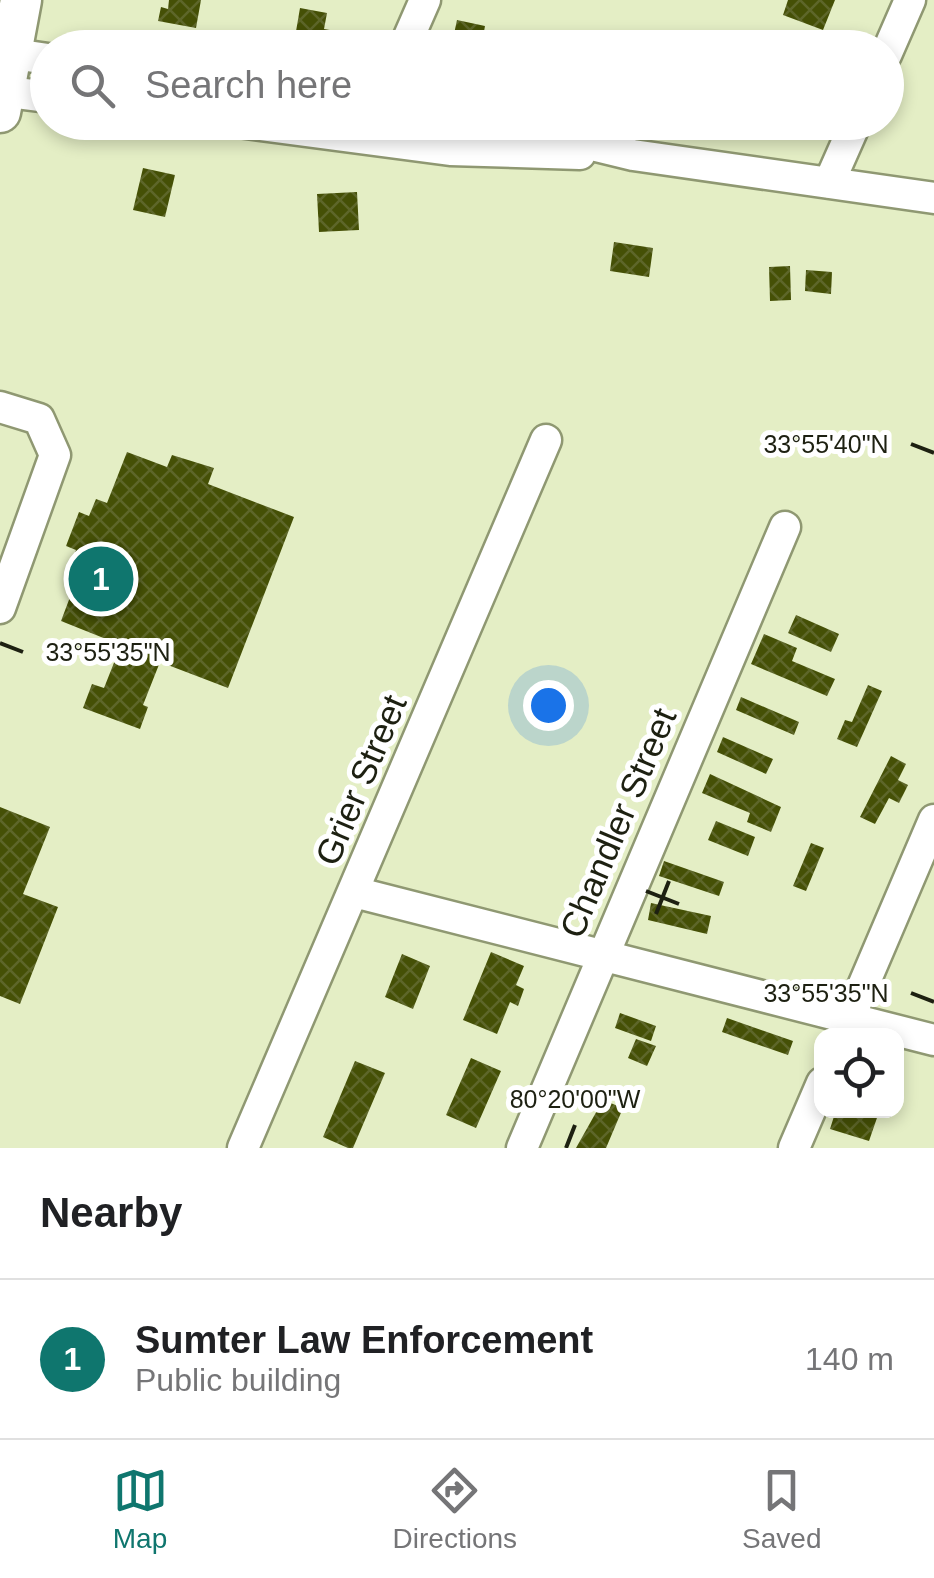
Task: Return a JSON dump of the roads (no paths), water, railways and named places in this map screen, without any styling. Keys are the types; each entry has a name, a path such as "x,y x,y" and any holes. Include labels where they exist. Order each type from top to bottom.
{"main road":[{"path":"10,77 21,0"}],"street":[{"path":"412,30 425,0"},
{"path":"897,30 910,0"},
{"path":"421,140 503,154 633,155"},
{"path":"572,140 633,155 934,198"},
{"path":"829,183 848,140"},
{"path":"0,407 38,418 55,455 0,608"},
{"name":"Grier Street","path":"244,1148 546,440"},
{"name":"Chandler Street","path":"522,1148 785,527"},
{"path":"846,1027 934,820"},
{"path":"354,892 603,955 846,1027 934,1040"},
{"path":"794,1148 814,1102"}],"place":[{"name":"Sumter Law Enforcement","path":"101,579"}]}
